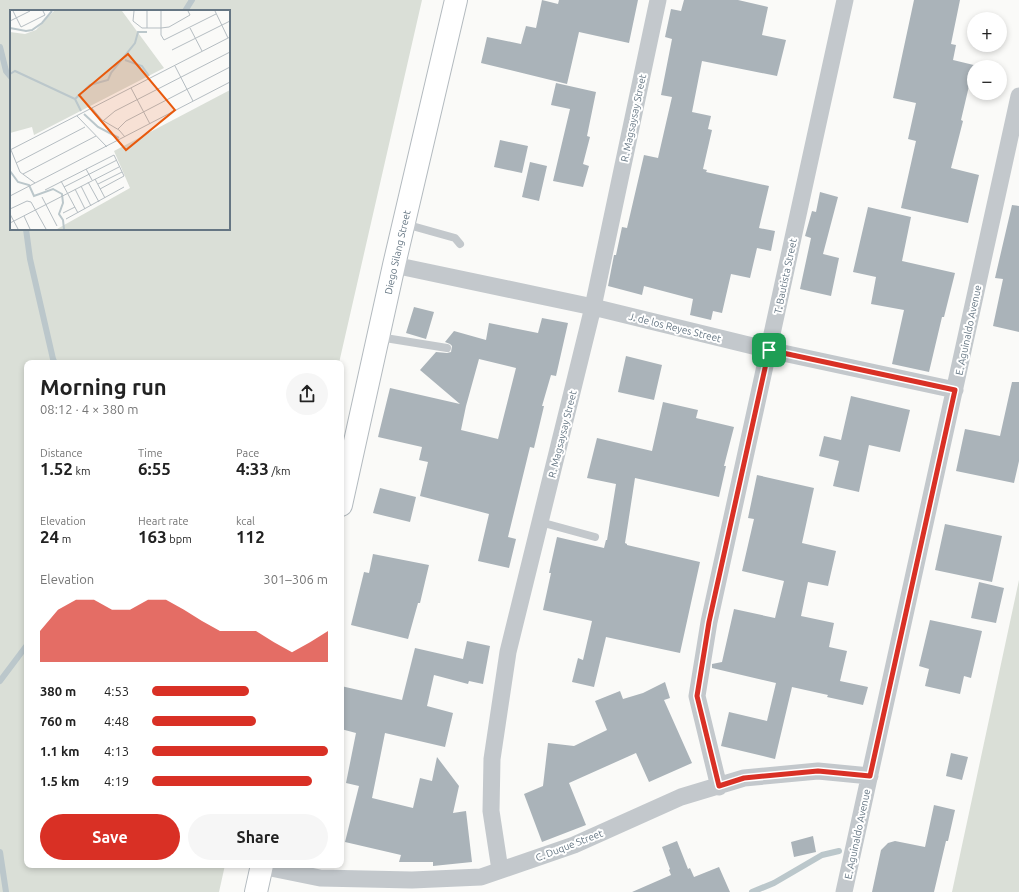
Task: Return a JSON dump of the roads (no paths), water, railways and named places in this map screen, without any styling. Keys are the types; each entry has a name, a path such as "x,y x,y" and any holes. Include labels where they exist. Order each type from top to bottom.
{"street":[{"name":"Diego Silang Street","path":"344,491 394,265 456,0"},
{"name":"R. Magsaysay Street","path":"500,870 491,811 492,759 508,652 594,307 658,0"},
{"name":"T. Bautista Street","path":"719,786 697,696 709,622 845,0"},
{"name":"E. Aguinaldo Avenue","path":"844,892 1019,96"},
{"name":"J. de los Reyes Street","path":"394,265 594,307 769,350 955,390"},
{"name":"C. Duque Street","path":"275,868 320,878 412,880 481,877 574,845 681,797 744,778 818,771 870,776"},
{"path":"256,892 260,868"}],"lane":[{"path":"404,224 455,238 460,244"},
{"path":"378,337 447,348"},
{"path":"540,522 595,537"}],"waterway":[{"path":"186,10 192,0"},
{"path":"0,47 6,71 10,76"},
{"path":"26,230 30,259 54,360"},
{"path":"0,681 24,649"},
{"path":"752,892 774,883 822,855 839,851"},
{"path":"0,852 6,892"}]}
